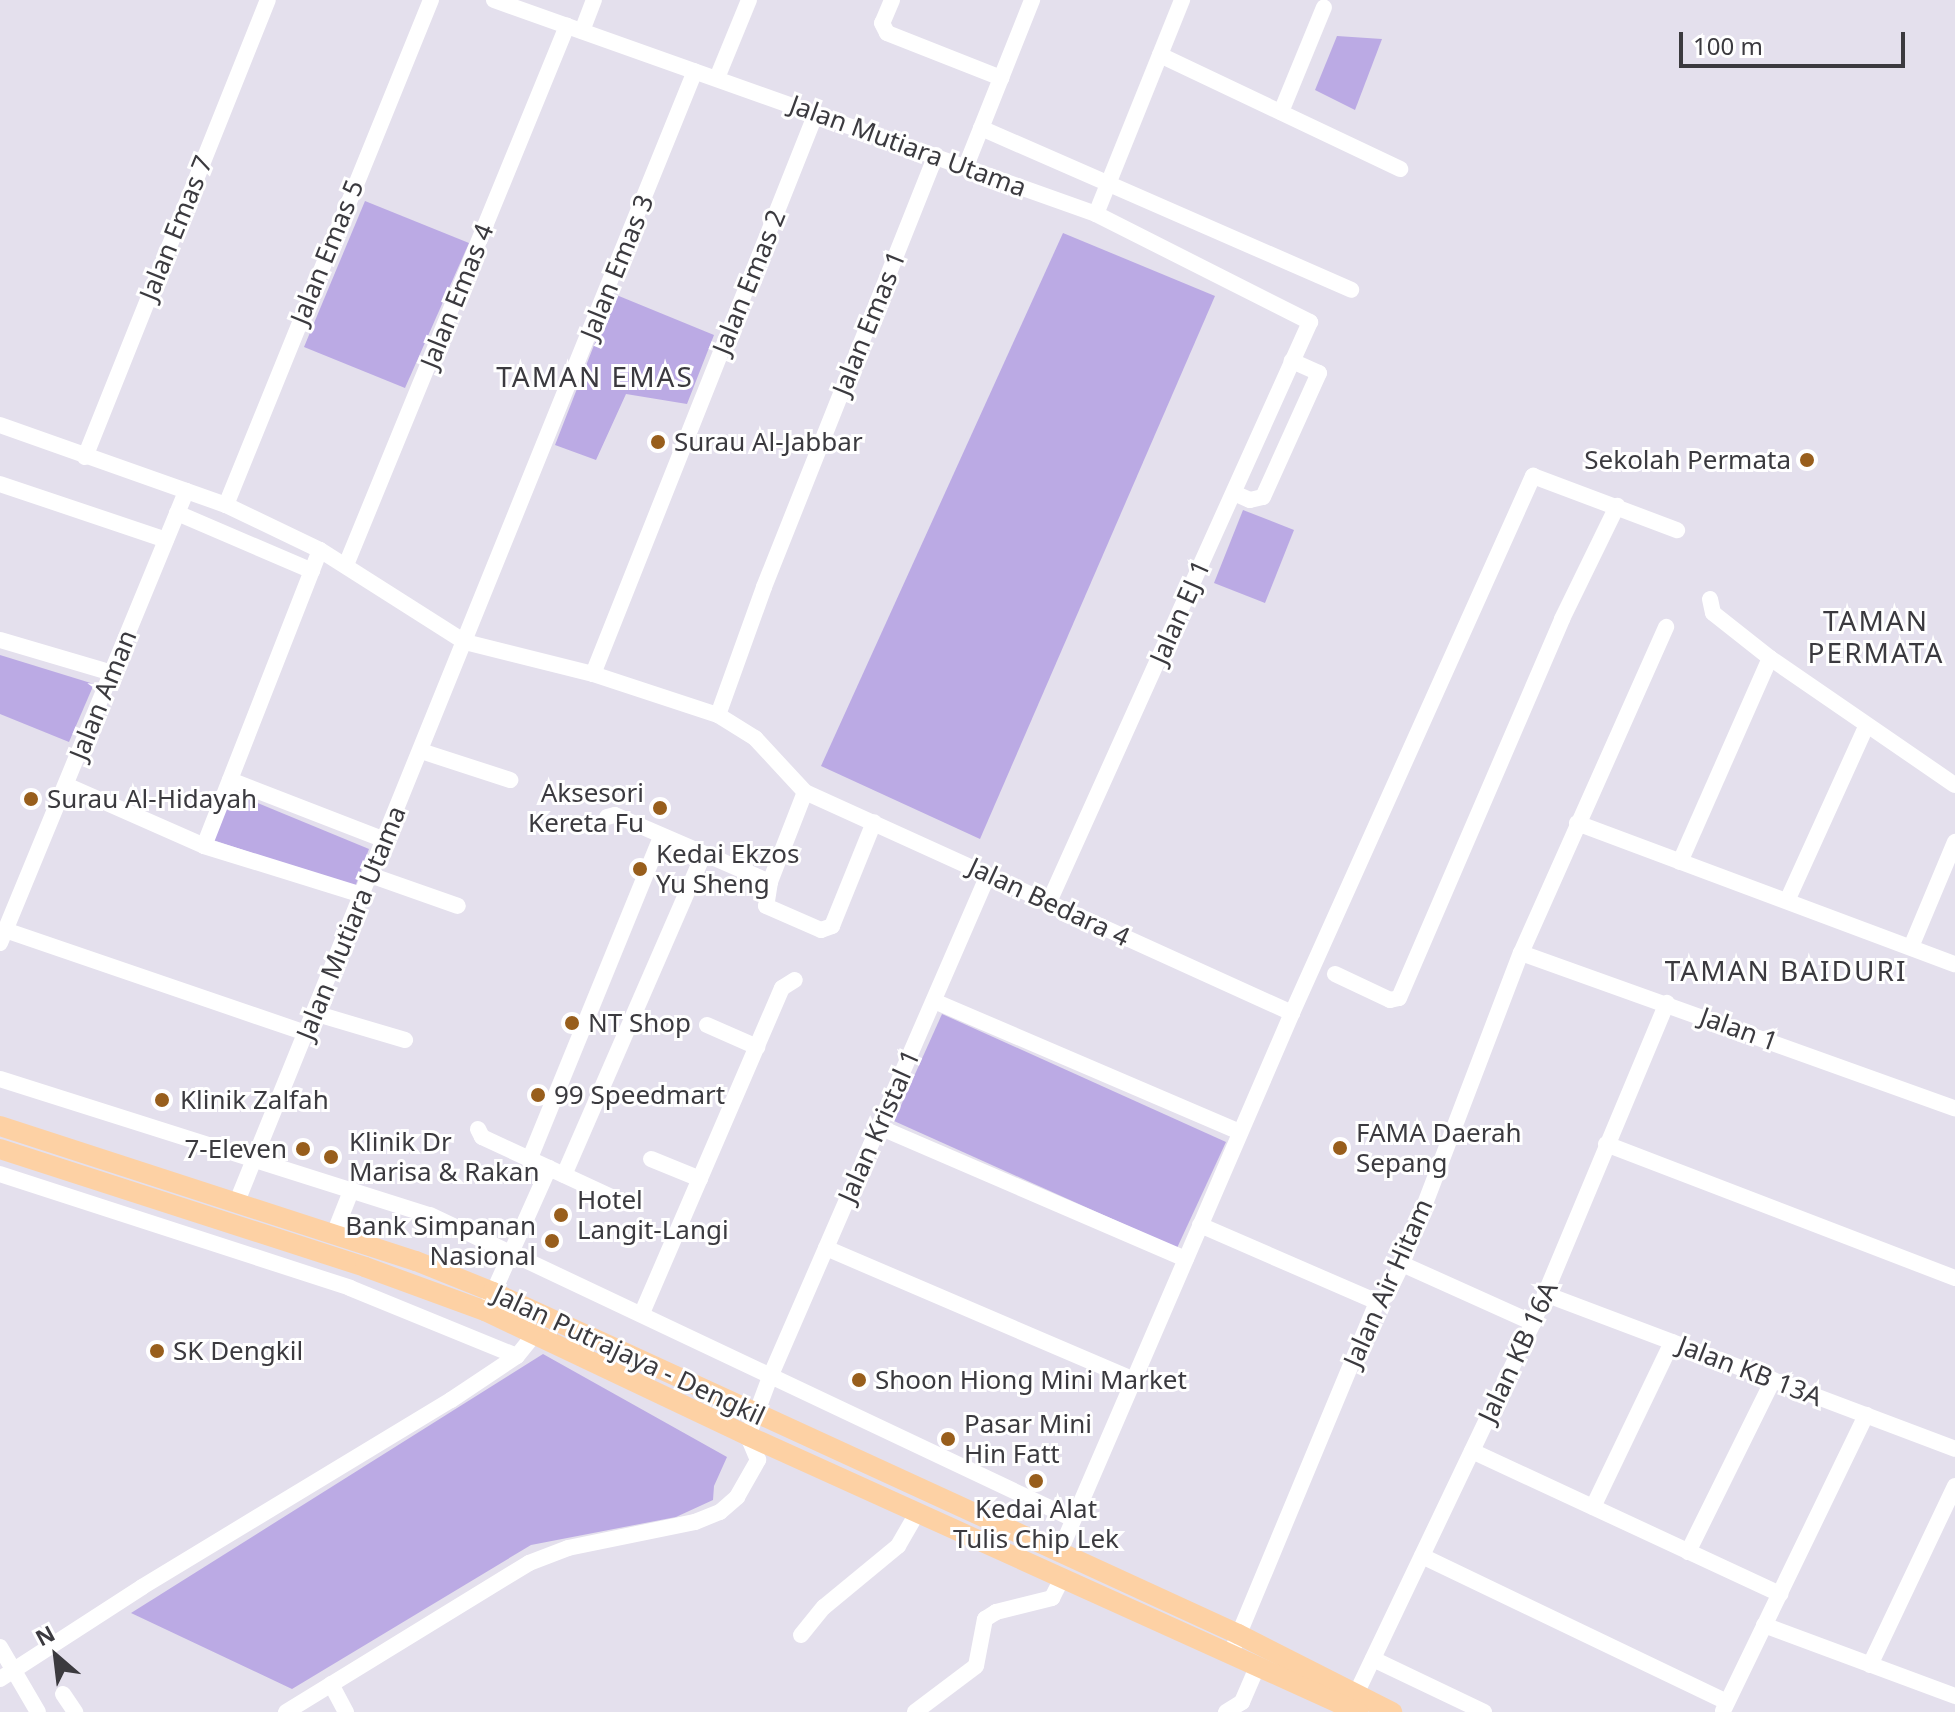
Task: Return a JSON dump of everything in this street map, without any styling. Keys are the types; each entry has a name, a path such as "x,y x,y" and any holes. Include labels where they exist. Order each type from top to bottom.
{"main road":[{"name":"Jalan Putrajaya - Dengkil","path":"0,1126 334,1234 758,1414 1060,1551 1234,1644"},
{"name":"Jalan Putrajaya - Dengkil","path":"0,1149 52,1163 365,1267 489,1302 534,1335 748,1436 1062,1578 1234,1644"},
{"path":"1234,1644 1258,1665 1357,1703 1392,1712"},
{"path":"1234,1644 1357,1703"}],"street":[{"name":"Jalan Emas 7","path":"85,457 268,0"},
{"name":"Jalan Emas 5","path":"226,505 431,0"},
{"name":"Jalan Mutiara Utama","path":"494,0 1096,214 1310,322"},
{"name":"Jalan Emas 4","path":"346,565 575,28 594,0"},
{"path":"717,78 749,0"},
{"path":"892,0 882,23 887,33 1001,78"},
{"path":"966,166 1032,0"},
{"path":"1096,214 1182,0"},
{"path":"1281,112 1324,7"},
{"path":"1160,55 1400,169"},
{"name":"Jalan Emas 3","path":"465,642 695,71"},
{"name":"Jalan Emas 2","path":"593,674 816,113"},
{"path":"981,128 1351,290"},
{"name":"Jalan Emas 1","path":"718,715 769,574 936,155"},
{"name":"Jalan EJ 1","path":"1049,902 1310,322"},
{"path":"1234,493 1250,500 1263,497 1319,373 1292,361"},
{"path":"0,425 226,505 320,550 465,642 593,674 718,715 755,738 805,792 770,882 766,906 821,930 832,926 874,822"},
{"path":"1060,1551 1292,1013 1533,476 1677,530"},
{"path":"0,484 166,540"},
{"name":"Jalan Aman","path":"3,937 186,491"},
{"path":"1335,974 1390,1000 1399,998 1562,619 1617,506"},
{"path":"177,513 312,571"},
{"path":"204,846 320,550"},
{"path":"1710,599 1713,613 1770,658 1866,727 1955,785"},
{"name":"Jalan Air Hitam","path":"1234,1644 1377,1302 1387,1295 1402,1264 1521,953 1666,627"},
{"path":"0,640 112,673"},
{"name":"Jalan Mutiara Utama","path":"236,1204 465,642"},
{"path":"1680,862 1770,658"},
{"path":"1787,901 1866,727"},
{"path":"421,751 510,780"},
{"path":"230,780 385,840"},
{"path":"66,785 204,846 362,895"},
{"name":"Jalan Bedara 4","path":"805,792 1292,1013"},
{"path":"607,817 615,815 770,882"},
{"path":"1577,823 1955,964"},
{"path":"530,1158 661,837"},
{"path":"1911,947 1955,842"},
{"path":"489,1302 511,1253 557,1171 703,855"},
{"path":"370,875 458,906"},
{"name":"Jalan Kristal 1","path":"748,1436 770,1377 988,875"},
{"path":"3,937 142,977 306,1033"},
{"name":"Jalan 1","path":"1521,953 1955,1108"},
{"path":"642,1313 782,988 795,980"},
{"path":"934,1001 1240,1132"},
{"name":"Jalan KB 16A","path":"1357,1703 1373,1659 1533,1323 1667,1003"},
{"path":"314,1013 405,1040"},
{"path":"707,1025 757,1047"},
{"path":"0,1079 253,1162 430,1215 1073,1519"},
{"path":"879,1127 1186,1259"},
{"path":"478,1129 482,1137 631,1203"},
{"path":"1606,1144 1955,1278"},
{"path":"651,1159 700,1179"},
{"path":"43,1188 52,1163"},
{"path":"0,1174 350,1288 517,1356"},
{"path":"334,1234 351,1191"},
{"path":"1200,1225 1377,1302"},
{"path":"826,1248 1134,1380"},
{"path":"1402,1264 1533,1323"},
{"name":"Jalan KB 13A","path":"1545,1294 1955,1449"},
{"path":"7,1674 142,1587 451,1400 517,1356 534,1335"},
{"path":"1593,1507 1672,1342"},
{"path":"1688,1552 1773,1380"},
{"path":"1422,1556 1725,1707 1866,1415"},
{"path":"286,1712 529,1563 568,1548 695,1522 720,1512 737,1497 758,1460 748,1436"},
{"path":"1472,1451 1780,1594"},
{"path":"1870,1665 1955,1486"},
{"path":"801,1635 824,1607 898,1546 918,1512"},
{"path":"915,1712 976,1666 985,1619 996,1612 1052,1598 1062,1578"},
{"path":"1764,1625 1955,1696"},
{"path":"0,1647 7,1674 38,1712"},
{"path":"1373,1659 1484,1712"},
{"path":"1226,1712 1242,1702 1258,1665"},
{"path":"331,1684 346,1712"},
{"path":"63,1694 75,1712"}],"shaded area":[{"path":"1337,36 1382,39 1355,110 1315,90"},
{"path":"365,201 469,243 405,388 304,347"},
{"path":"1063,233 1215,296 980,839 821,766"},
{"path":"614,294 714,335 687,404 626,394 596,460 555,445"},
{"path":"1243,510 1294,530 1265,603 1214,583"},
{"path":"0,655 94,684 69,742 0,714"},
{"path":"231,792 369,849 355,887 213,840"},
{"path":"942,1014 1226,1142 1177,1248 894,1121"},
{"path":"543,1354 727,1457 714,1486 713,1500 676,1517 531,1545 292,1689 131,1613"}],"place":[{"name":"Surau Al-Jabbar","path":"658,442"},
{"name":"Sekolah Permata","path":"1807,460"},
{"name":"Surau Al-Hidayah","path":"31,799"},
{"name":"Aksesori Kereta Fu","path":"660,808"},
{"name":"Kedai Ekzos Yu Sheng","path":"640,869"},
{"name":"NT Shop","path":"572,1023"},
{"name":"99 Speedmart","path":"538,1095"},
{"name":"Klinik Zalfah","path":"162,1100"},
{"name":"FAMA Daerah Sepang","path":"1340,1148"},
{"name":"7-Eleven","path":"303,1149"},
{"name":"Klinik Dr Marisa & Rakan","path":"331,1157"},
{"name":"Hotel Langit-Langi","path":"561,1215"},
{"name":"Bank Simpanan Nasional","path":"552,1241"},
{"name":"SK Dengkil","path":"157,1351"},
{"name":"Shoon Hiong Mini Market","path":"859,1380"},
{"name":"Pasar Mini Hin Fatt","path":"948,1439"},
{"name":"Kedai Alat Tulis Chip Lek","path":"1036,1481"}],"district":[{"name":"TAMAN EMAS","path":"595,376"},
{"name":"TAMAN PERMATA","path":"1876,636"},
{"name":"TAMAN BAIDURI","path":"1786,970"}]}
